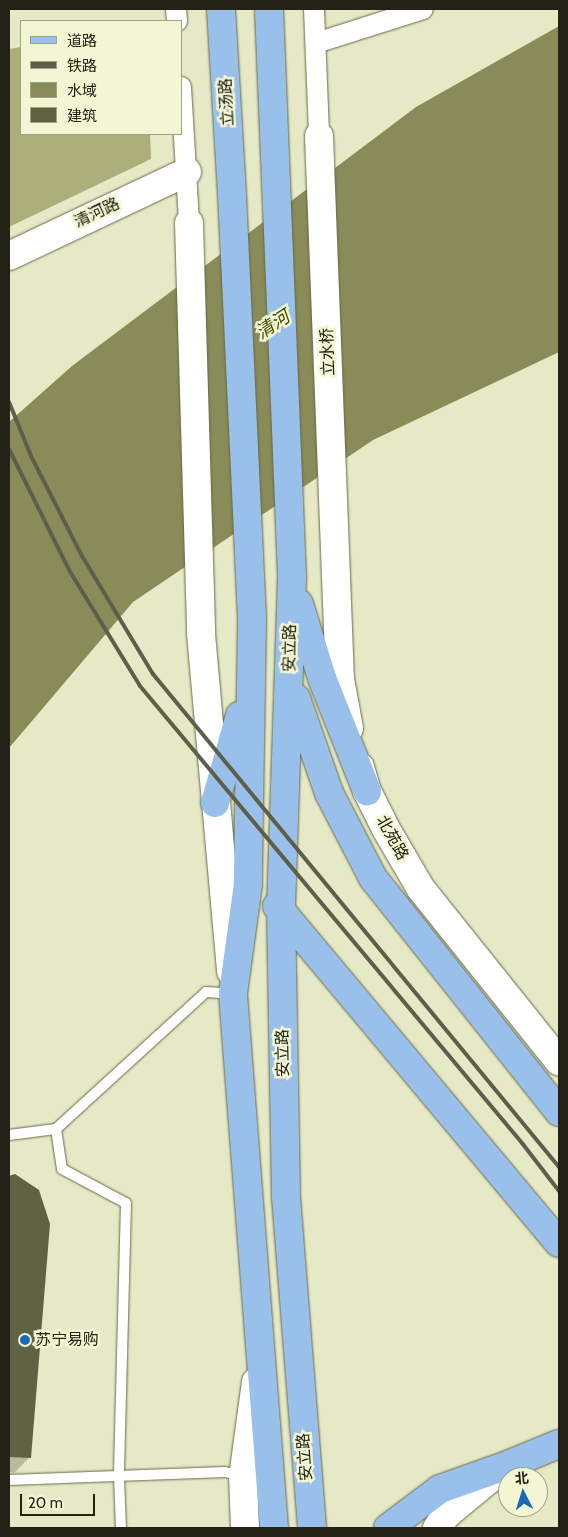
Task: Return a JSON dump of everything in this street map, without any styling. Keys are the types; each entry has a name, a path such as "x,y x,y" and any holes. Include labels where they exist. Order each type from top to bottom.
{"main road":[{"name":"立汤路","path":"221,9 232,194 252,619 250,682"},
{"path":"269,9 277,169 292,576 322,678 367,791"},
{"name":"安立路","path":"292,576 281,910 286,1197 312,1528"},
{"path":"290,675 307,735 329,793 373,878 559,1112"},
{"path":"215,803 250,682"},
{"path":"250,682 248,884 233,994 274,1528"},
{"path":"248,884 281,910 559,1243"},
{"path":"388,1528 440,1489 559,1444"}],"street":[{"path":"314,9 319,136"},
{"path":"316,43 423,9"},
{"path":"182,101 189,223 201,634 233,994"},
{"name":"立水桥","path":"319,136 336,567"},
{"name":"清河路","path":"9,256 187,172"},
{"name":"北苑路","path":"336,567 340,679 349,729 367,791 386,829 421,889 559,1061"},
{"path":"526,1021 559,1031"},
{"path":"245,1528 243,1477 261,1346"},
{"path":"437,1528 446,1515 505,1466"}],"lane":[{"path":"9,1135 56,1129 206,992 233,994"},
{"path":"56,1129 62,1169 126,1203 119,1476 121,1528"},
{"path":"9,1480 225,1472 243,1477"}],"shaded area":[{"path":"20,47 20,135 150,135 151,159 9,227 9,49"}],"water":[{"name":"清河","path":"559,26 559,352 373,440 133,602 9,748 9,422 72,366 416,107"}],"building":[{"name":"苏宁易购","path":"15,1174 39,1190 50,1224 31,1458 9,1457 9,1176"}],"railway":[{"path":"9,402 31,456 82,556 153,674 559,1167"},
{"path":"9,449 69,570 140,686 522,1143 559,1191"}],"place":[{"name":"苏宁易购","path":"25,1340"}]}
